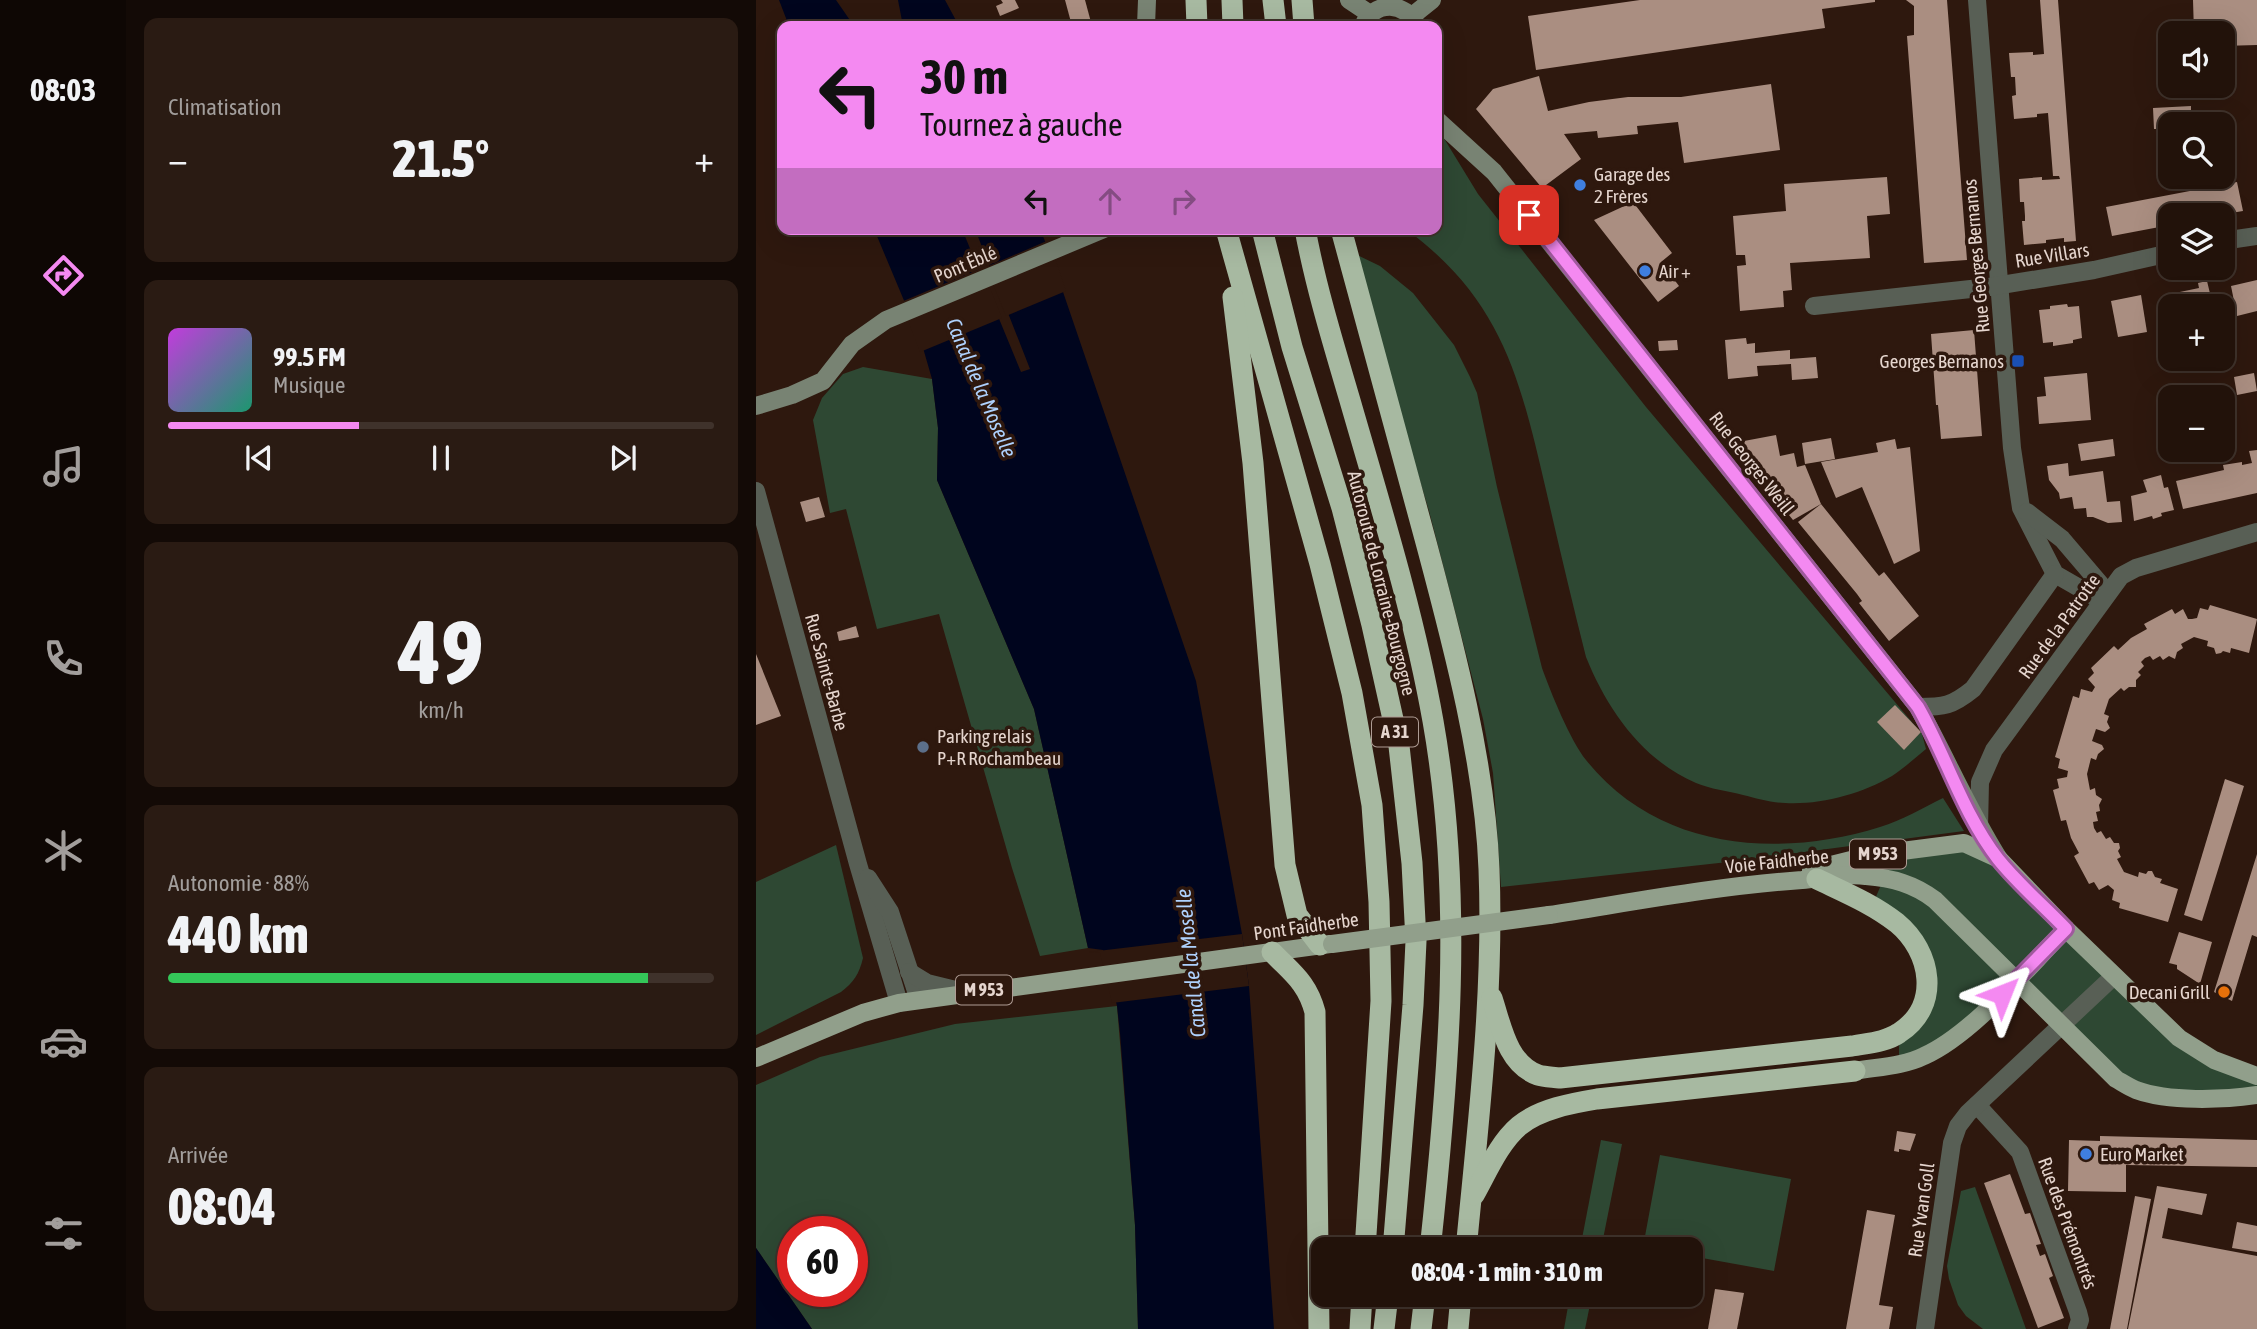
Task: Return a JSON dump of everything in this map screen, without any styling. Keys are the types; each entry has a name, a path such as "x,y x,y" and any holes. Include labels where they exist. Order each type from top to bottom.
{"highway":[{"path":"1196,0 1197,21"},
{"path":"1232,0 1233,21"},
{"path":"1273,0 1275,21"},
{"path":"1302,0 1304,21"},
{"path":"1225,235 1253,463 1285,865 1297,915 1326,945"},
{"path":"1226,235 1320,564 1352,693 1372,805 1379,902 1381,1001 1366,1237"},
{"name":"Autoroute de Lorraine-Bourgogne","path":"1264,235 1292,347 1342,508 1399,746 1412,863 1416,942 1394,1237"},
{"name":"Autoroute de Lorraine-Bourgogne","path":"1306,235 1335,352 1410,619 1433,721 1444,797 1450,891 1450,1023 1431,1237"},
{"path":"1343,235 1442,602 1468,716 1481,793 1489,867 1489,986 1467,1237"},
{"path":"1489,986 1503,1033 1516,1061 1538,1075 1560,1078 1882,1041 1899,1033 1924,1006 1928,988 1926,970 1917,947 1899,925 1872,905 1817,879"},
{"path":"1272,952 1301,979 1310,994 1315,1012 1319,1329"},
{"path":"1471,1200 1501,1148 1520,1125 1560,1105 1855,1070"},
{"path":"1360,1329 1361,1307"},
{"path":"1384,1329 1387,1307"},
{"path":"1421,1329 1424,1307"},
{"path":"1458,1329 1460,1307"}],"main road":[{"path":"1146,21 1147,0"},
{"path":"1349,0 1366,20 1384,6 1392,6 1400,7 1415,21 1432,0"},
{"name":"Rue Georges Weill","path":"1442,125 1494,172 1918,707 1938,742 1979,828 1998,859"},
{"name":"Pont Éblé","path":"756,407 823,381 852,344 886,320 1090,235"},
{"name":"M 953","path":"1756,883 1871,855 1964,843 1998,859 2113,976 2179,1038 2214,1060 2257,1076"},
{"name":"Voie Faidherbe","path":"1549,915 1756,883 1865,875 1903,882 1922,890 2015,980"},
{"name":"Pont Faidherbe","path":"968,993 1549,915"},
{"path":"1855,1070 1922,1058 1945,1045 1962,1032 2066,929"},
{"name":"M 953","path":"2015,980 2116,1079 2136,1090 2176,1097 2257,1096"},
{"name":"M 953","path":"756,1058 863,1013 900,1003 968,993"}],"street":[{"name":"Rue Georges Bernanos","path":"1977,0 2015,475 2021,508 2056,574"},
{"path":"2235,239 2257,236"},
{"name":"Rue Villars","path":"1814,306 1999,285 2094,270 2158,256"},
{"name":"Rue Sainte-Barbe","path":"756,491 858,864 900,1003"},
{"path":"2021,508 2062,539 2105,597"},
{"name":"Rue de la Patrotte","path":"1979,828 1980,782 1994,750 2121,576 2136,568 2257,532"},
{"name":"Rue de la Patrotte","path":"1918,707 1944,707 1973,689 2056,574"},
{"path":"2056,574 2105,597"},
{"name":"Rue Sainte-Barbe","path":"858,864 890,912 919,1000"},
{"path":"909,972 927,983 968,993"},
{"name":"Rue Yvan Goll","path":"1925,1329 1952,1143 1958,1126 2113,976"},
{"name":"Rue des Prémontrés","path":"1977,1105 2020,1152 2078,1312 2080,1320 2077,1329"}],"green space":[{"path":"1442,135 1478,194 1646,407 1922,734 1926,749 1896,773 1867,788 1813,802 1780,803 1696,783 1659,761 1643,747 1616,714 1586,657 1527,413 1503,345 1486,314 1439,256 1413,235 1442,235"},
{"path":"1351,252 1380,266 1413,293 1454,345 1470,377 1477,393 1497,487 1542,668 1574,741 1586,760 1615,790 1648,813 1684,829 1721,839 1761,844 1801,843 1841,837 1888,824 1943,798 1964,831 1737,861 1501,887 1493,773 1483,719 1429,511"},
{"path":"863,367 932,379 938,428 937,480 1034,709 1088,948 1040,956 939,614 877,629 846,509 830,513 813,420 822,398 843,374"},
{"path":"836,845 863,958 860,969 853,981 841,992 756,1035 756,882"},
{"path":"1974,846 2179,1038 2257,1076 2257,1095 2136,1090 2015,981 1989,1007 1899,1064 1899,1033 1914,1019 1925,970 1872,906 1884,878 1871,855"},
{"path":"1117,1006 1135,1225 1138,1329 812,1329 797,1307 868,1307 868,1216 777,1216 777,1278 756,1248 756,1085 820,1057 955,1024"},
{"path":"1601,1140 1622,1144 1603,1237 1582,1237"},
{"path":"1660,1155 1791,1179 1774,1271 1703,1258 1703,1237 1645,1237"},
{"path":"1975,1187 2026,1329 1983,1329 1966,1316 1958,1305 1947,1266 1961,1191"},
{"path":"1568,1307 1590,1307 1585,1329 1564,1329"}],"water":[{"path":"779,0 836,0 851,21 787,21"},
{"path":"898,0 945,0 956,21 902,21"},
{"name":"Canal de la Moselle","path":"877,235 964,235 1021,372 1030,369 977,235 1042,235 1196,681 1249,986 1274,1329 1138,1329 1135,1225 1117,1006 1103,950 1088,948 1034,709 937,480 938,428 932,379 921,341"},
{"path":"756,1248 777,1278 777,1307 797,1307 812,1329 756,1329"}],"pier":[{"path":"1049,240 1066,291 1006,316 986,267"},
{"path":"982,268 1002,318 920,352 901,302"},
{"path":"1242,934 1249,986 1112,1003 1100,953 1089,952"}],"building":[{"path":"1001,0 1015,0 1019,8 1000,16 996,6 1003,3"},
{"path":"1065,0 1085,0 1091,21 1071,21"},
{"path":"1640,0 1875,2 1822,9 1825,28 1536,70 1528,16"},
{"path":"1906,0 1947,0 1967,260 1924,263 1907,36 1914,35 1914,6"},
{"path":"2040,0 2058,0 2076,241 2064,242 2064,238 2024,245 2024,202 2020,202 2019,179 2060,179 2059,176 2053,176 2048,113 2014,119 2012,96 2016,95 2015,77 2011,77 2009,53 2044,54"},
{"path":"2193,0 2257,0 2257,45 2235,46 2235,21 2194,21"},
{"path":"1539,76 1548,111 1628,97 1681,97 1771,84 1780,150 1684,163 1678,122 1637,126 1638,134 1598,138 1597,131 1564,134 1581,159 1542,188 1476,109 1493,89"},
{"path":"2191,106 2191,112 2158,112 2158,129 2154,129 2153,108"},
{"path":"1887,177 1890,214 1867,216 1870,258 1790,263 1792,290 1783,291 1784,307 1740,311 1737,266 1746,265 1745,255 1736,255 1733,216 1786,211 1784,184"},
{"path":"2235,182 2243,211 2235,212 2235,203 2158,203 2158,227 2112,236 2106,207 2200,189 2235,189"},
{"path":"1633,202 1672,253 1661,262 1679,286 1658,302 1594,220"},
{"path":"2257,280 2257,311 2237,316 2235,294 2233,294 2231,286"},
{"path":"2207,281 2210,294 2175,294 2199,288 2198,283"},
{"path":"2141,295 2147,332 2118,337 2111,301"},
{"path":"2067,304 2068,307 2079,306 2082,338 2073,340 2073,343 2053,346 2053,342 2043,343 2039,310"},
{"path":"1974,330 1982,436 1941,439 1931,334"},
{"path":"1746,338 1747,344 1755,343 1755,353 1790,350 1790,359 1816,357 1818,378 1792,380 1791,364 1757,366 1758,376 1728,379 1725,340"},
{"path":"1677,340 1678,350 1659,351 1658,341"},
{"path":"2087,373 2091,420 2039,424 2037,397 2046,396 2044,377"},
{"path":"2254,373 2257,391 2237,395 2234,377"},
{"path":"1776,435 1780,456 1794,453 1797,467 1805,465 1821,504 1793,520 1756,474 1750,475 1744,441"},
{"path":"1831,438 1835,459 1805,464 1802,443"},
{"path":"1895,439 1897,449 1910,447 1920,551 1894,564 1862,487 1836,498 1821,462 1878,452 1876,443"},
{"path":"2113,439 2115,456 2081,461 2078,444"},
{"path":"2257,450 2257,493 2183,509 2176,481 2224,470 2223,465 2252,463 2249,451"},
{"path":"2068,463 2069,476 2103,471 2107,502 2120,501 2122,522 2108,523 2087,517 2086,508 2074,509 2072,497 2060,499 2059,493 2049,480 2047,466"},
{"path":"2161,475 2164,488 2168,487 2174,510 2161,513 2162,516 2153,519 2152,516 2134,521 2131,496 2147,492 2143,480"},
{"path":"819,497 825,517 806,522 800,502"},
{"path":"1821,504 1879,576 1884,572 1919,616 1889,641 1859,603 1862,601 1857,594 1798,522"},
{"path":"2210,605 2257,619 2249,653 2231,648 2230,653 2223,651 2216,654 2214,648 2207,646 2208,641 2194,637 2181,644 2183,648 2177,652 2175,659 2169,656 2163,660 2160,656 2153,660 2150,656 2145,658 2141,662 2144,666 2138,672 2141,675 2136,680 2136,687 2129,687 2124,691 2121,688 2109,699 2104,714 2109,716 2107,722 2110,728 2105,732 2096,729 2092,741 2102,745 2104,749 2096,760 2091,758 2087,774 2090,790 2095,788 2096,795 2102,799 2100,811 2096,812 2098,821 2093,822 2094,828 2097,833 2101,831 2106,839 2110,837 2114,843 2119,843 2118,851 2121,857 2117,859 2124,872 2138,877 2139,872 2146,874 2152,871 2155,877 2162,879 2160,883 2178,889 2168,922 2119,908 2120,903 2112,900 2114,890 2108,885 2099,890 2094,882 2089,884 2074,856 2079,853 2066,820 2061,821 2053,790 2059,788 2057,779 2067,777 2068,771 2058,768 2060,759 2055,757 2073,696 2079,698 2081,689 2092,692 2095,687 2088,679 2094,673 2091,668 2114,646 2118,650 2147,629 2144,624 2172,609 2175,614 2183,609 2188,619 2192,619 2197,618 2200,608 2208,610"},
{"path":"856,626 859,637 839,641 837,632"},
{"path":"756,654 781,716 756,725"},
{"path":"1895,705 1921,732 1904,750 1877,722"},
{"path":"2225,779 2244,786 2202,921 2184,915"},
{"path":"2257,854 2257,937 2252,935 2232,1001 2214,992"},
{"path":"2179,932 2212,942 2200,984 2177,969 2177,965 2169,963"},
{"path":"1897,1131 1916,1134 1910,1151 1894,1151"},
{"path":"2100,1136 2257,1140 2257,1167 2126,1165 2126,1192 2068,1191 2069,1140 2100,1141"},
{"path":"2010,1174 2025,1214 2030,1213 2041,1244 2036,1245 2040,1256 2045,1254 2053,1276 2049,1278 2064,1318 2038,1328 1984,1183"},
{"path":"2157,1186 2207,1194 2202,1215 2168,1208 2162,1238 2257,1256 2257,1329 2128,1329"},
{"path":"2135,1196 2151,1199 2127,1329 2110,1329"},
{"path":"1867,1210 1895,1215 1879,1305 1893,1307 1889,1329 1846,1329"},
{"path":"2237,1222 2257,1226 2257,1252 2232,1248"},
{"path":"1715,1289 1744,1293 1737,1329 1708,1329"}],"place":[{"name":"Garage des 2 Frères","path":"1580,185"},
{"name":"Air +","path":"1645,271"},
{"name":"Georges Bernanos","path":"2018,361"},
{"name":"Parking relais P+R Rochambeau","path":"923,747"},
{"name":"Decani Grill","path":"2224,992"},
{"name":"Euro Market","path":"2086,1154"}],"route":[{"path":"1529,215 1918,707 1938,742 1979,828 1998,859 2066,929 2002,994"}]}
